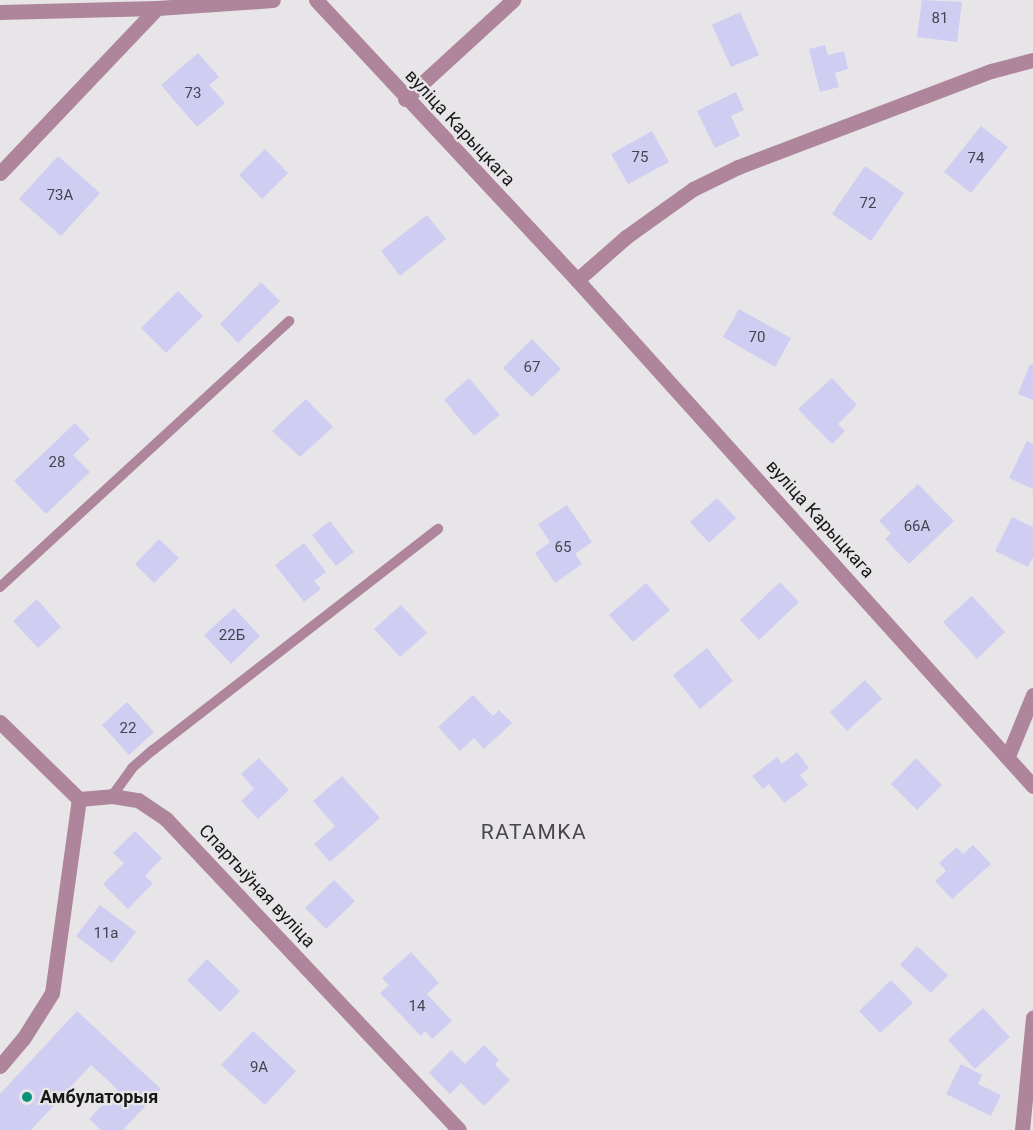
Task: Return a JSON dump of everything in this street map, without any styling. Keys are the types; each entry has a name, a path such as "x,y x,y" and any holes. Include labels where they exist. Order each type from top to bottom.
{"street":[{"path":"0,12 157,8 273,0"},
{"name":"вуліца Карыцкага","path":"316,0 405,99 577,280 1033,786"},
{"path":"405,99 513,0"},
{"path":"0,173 157,8"},
{"path":"577,280 659,212 711,180 991,71 1033,60"},
{"path":"1008,756 1033,695"},
{"path":"0,722 80,799 52,993 23,1039 0,1066"},
{"name":"Спартыўная вуліца","path":"80,799 112,796 138,800 166,819 459,1130"},
{"path":"1022,1130 1033,1018"}],"lane":[{"path":"0,586 289,321"},
{"path":"112,796 153,750 438,529"}],"building":[{"path":"922,0 962,2 957,42 917,37"},
{"path":"740,12 759,55 731,67 712,25"},
{"path":"825,45 828,55 844,51 848,69 835,73 839,87 820,92 809,49"},
{"path":"198,53 219,77 209,85 225,103 197,127 161,85"},
{"path":"736,92 744,110 731,116 740,136 715,148 697,111"},
{"path":"981,126 1008,147 971,193 944,172"},
{"path":"652,131 669,162 628,184 611,154"},
{"path":"265,149 288,173 262,199 239,175"},
{"path":"58,156 100,193 61,236 19,199"},
{"path":"865,166 904,193 871,241 832,214"},
{"path":"427,215 446,239 400,276 381,251"},
{"path":"261,282 280,301 238,343 220,324"},
{"path":"178,291 203,316 166,353 141,328"},
{"path":"739,309 791,338 775,367 723,337"},
{"path":"532,339 561,369 532,397 503,368"},
{"path":"1030,364 1033,365 1033,400 1018,394"},
{"path":"469,378 500,415 474,436 444,400"},
{"path":"832,378 857,405 838,424 845,431 832,444 798,409"},
{"path":"306,399 333,427 300,457 272,431"},
{"path":"75,423 90,439 73,455 90,472 46,514 14,481"},
{"path":"1027,441 1033,444 1033,489 1009,478"},
{"path":"918,484 954,521 909,564 885,539 891,533 879,521"},
{"path":"717,498 736,518 709,543 690,522"},
{"path":"567,505 592,542 575,554 582,564 555,583 535,553 550,542 538,524"},
{"path":"1012,517 1033,527 1033,557 1028,567 995,551"},
{"path":"330,521 354,552 336,566 312,535"},
{"path":"159,539 179,558 154,583 135,564"},
{"path":"304,543 326,572 314,581 321,589 304,602 275,565"},
{"path":"780,582 799,602 759,640 740,620"},
{"path":"646,583 670,610 633,642 609,615"},
{"path":"972,596 1005,632 977,659 943,622"},
{"path":"37,599 61,627 38,648 13,621"},
{"path":"401,605 427,633 400,657 374,629"},
{"path":"234,608 260,636 231,664 204,635"},
{"path":"707,648 733,681 700,709 673,675"},
{"path":"865,680 882,699 847,731 830,712"},
{"path":"473,695 493,716 499,710 512,723 484,749 474,738 460,751 438,727"},
{"path":"127,702 154,732 129,755 102,725"},
{"path":"797,752 809,768 800,775 808,785 784,803 769,784 763,789 752,776 777,757 782,764"},
{"path":"259,758 289,790 258,819 241,801 254,789 241,774"},
{"path":"916,758 942,785 917,810 891,784"},
{"path":"342,776 380,818 330,862 314,844 335,826 313,801"},
{"path":"135,831 162,858 145,876 153,883 128,909 103,884 124,863 113,853"},
{"path":"973,845 991,864 952,899 935,881 946,871 939,863 957,847 963,854"},
{"path":"334,880 355,901 326,929 305,908"},
{"path":"100,905 136,932 112,963 76,936"},
{"path":"917,946 948,975 931,993 900,965"},
{"path":"411,952 439,983 427,994 452,1021 432,1039 425,1031 421,1036 380,993 389,985 382,978"},
{"path":"207,959 240,991 220,1012 187,980"},
{"path":"891,980 913,1003 880,1033 859,1011"},
{"path":"983,1008 1010,1037 975,1069 948,1040"},
{"path":"77,1011 161,1089 123,1130 101,1130 89,1119 117,1089 91,1065 31,1130 0,1130 0,1094"},
{"path":"253,1031 296,1071 265,1105 221,1065"},
{"path":"484,1045 499,1060 495,1065 510,1080 484,1106 461,1083 450,1094 429,1073 451,1050 465,1064"},
{"path":"961,1064 982,1075 978,1084 1001,1095 991,1116 946,1094"}],"place":[{"name":"Амбулаторыя","path":"27,1097"}],"district":[{"name":"RATAMKA","path":"534,832"}]}
